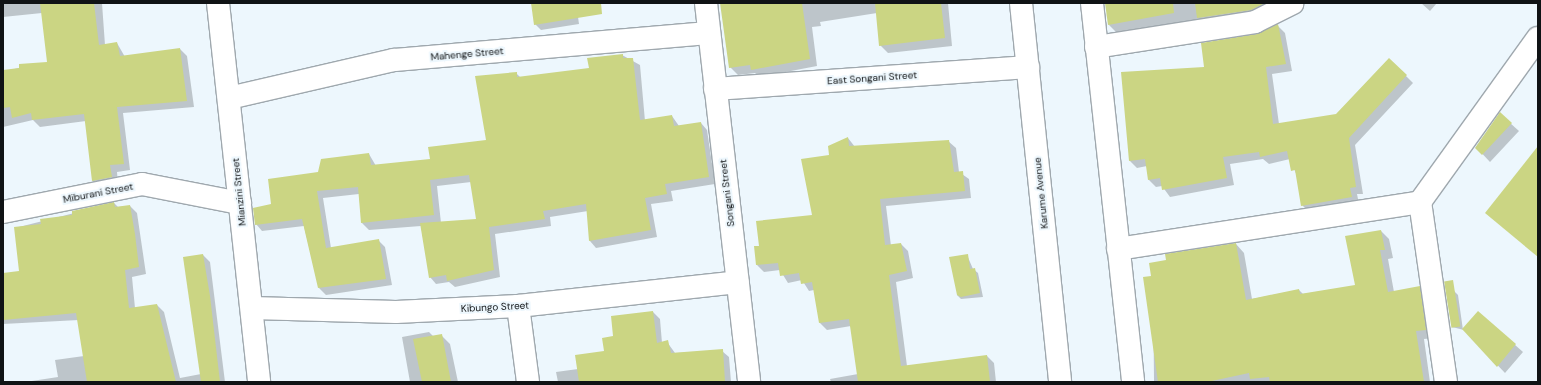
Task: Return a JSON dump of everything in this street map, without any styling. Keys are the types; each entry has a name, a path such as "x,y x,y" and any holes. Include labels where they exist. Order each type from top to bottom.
{"street":[{"name":"Mianzini Street","path":"218,3 252,308 258,382"},
{"name":"Songani Street","path":"706,3 750,382"},
{"name":"Karume Avenue","path":"1021,3 1060,382"},
{"path":"1092,3 1133,382"},
{"path":"1096,47 1255,22 1293,3"},
{"name":"Mahenge Street","path":"229,98 394,60 709,33"},
{"path":"1446,382 1420,202 1538,38"},
{"name":"East Songani Street","path":"715,89 1028,67"},
{"name":"Miburani Street","path":"3,212 142,184 240,204"},
{"path":"1118,249 1420,202"},
{"name":"Kibungo Street","path":"252,308 396,312 518,306 738,282"},
{"path":"518,306 528,382"}],"building":[{"path":"40,3 94,3 99,45 117,42 120,56 180,48 187,101 117,107 124,164 110,165 112,177 92,181 84,114 32,120 31,113 12,118 10,107 3,108 3,70 19,68 19,64 47,62"},
{"path":"531,3 601,3 602,14 534,25"},
{"path":"720,3 802,3 810,59 751,70 750,65 729,68"},
{"path":"875,3 941,3 945,38 879,46"},
{"path":"1105,3 1173,3 1174,13 1108,25"},
{"path":"1195,3 1265,3 1251,10 1197,18"},
{"path":"1278,24 1286,64 1266,67 1273,124 1336,114 1389,58 1407,75 1349,138 1356,187 1350,188 1352,197 1301,206 1295,170 1291,171 1287,151 1260,157 1259,152 1223,157 1227,178 1162,190 1160,178 1148,180 1145,159 1129,161 1121,72 1204,67 1201,43 1257,34"},
{"path":"623,54 623,58 633,58 640,120 672,115 674,126 701,122 709,177 665,184 667,194 645,198 651,230 589,241 586,204 543,211 545,219 489,227 494,270 447,281 446,275 429,278 420,223 476,219 469,175 430,180 434,215 361,223 358,187 317,191 326,248 379,239 386,279 318,288 302,219 255,225 253,208 271,204 268,179 318,172 321,159 369,153 371,165 430,159 428,147 486,140 475,76 517,72 517,77 589,68 587,58"},
{"path":"1500,112 1512,123 1482,155 1475,148"},
{"path":"848,137 849,146 949,140 954,172 963,171 965,191 880,199 885,245 901,243 907,271 889,275 901,366 987,355 990,382 858,382 849,319 819,323 812,282 801,284 799,273 780,276 778,263 756,265 754,246 759,246 756,221 812,215 801,159 829,155 828,146"},
{"path":"1538,146 1538,257 1485,213"},
{"path":"114,202 115,207 130,205 135,234 139,267 125,270 129,308 157,304 176,382 87,382 76,313 3,320 3,273 19,271 14,227 41,224 40,219 72,215 72,211"},
{"path":"1381,230 1385,250 1380,250 1388,292 1420,286 1426,330 1416,331 1424,382 1270,382 1269,377 1250,379 1249,373 1207,382 1158,382 1143,277 1151,276 1149,263 1166,260 1165,254 1236,243 1246,300 1299,289 1300,294 1355,285 1345,236"},
{"path":"203,254 210,296 220,382 201,382 183,257"},
{"path":"968,254 970,269 975,268 980,293 961,297 957,295 949,257"},
{"path":"1453,280 1460,326 1451,328 1444,281"},
{"path":"653,311 657,343 668,340 671,353 723,349 725,382 579,382 575,355 604,351 602,338 613,336 611,316"},
{"path":"1478,311 1516,344 1497,367 1462,329"},
{"path":"442,334 451,382 422,382 413,339"}]}
